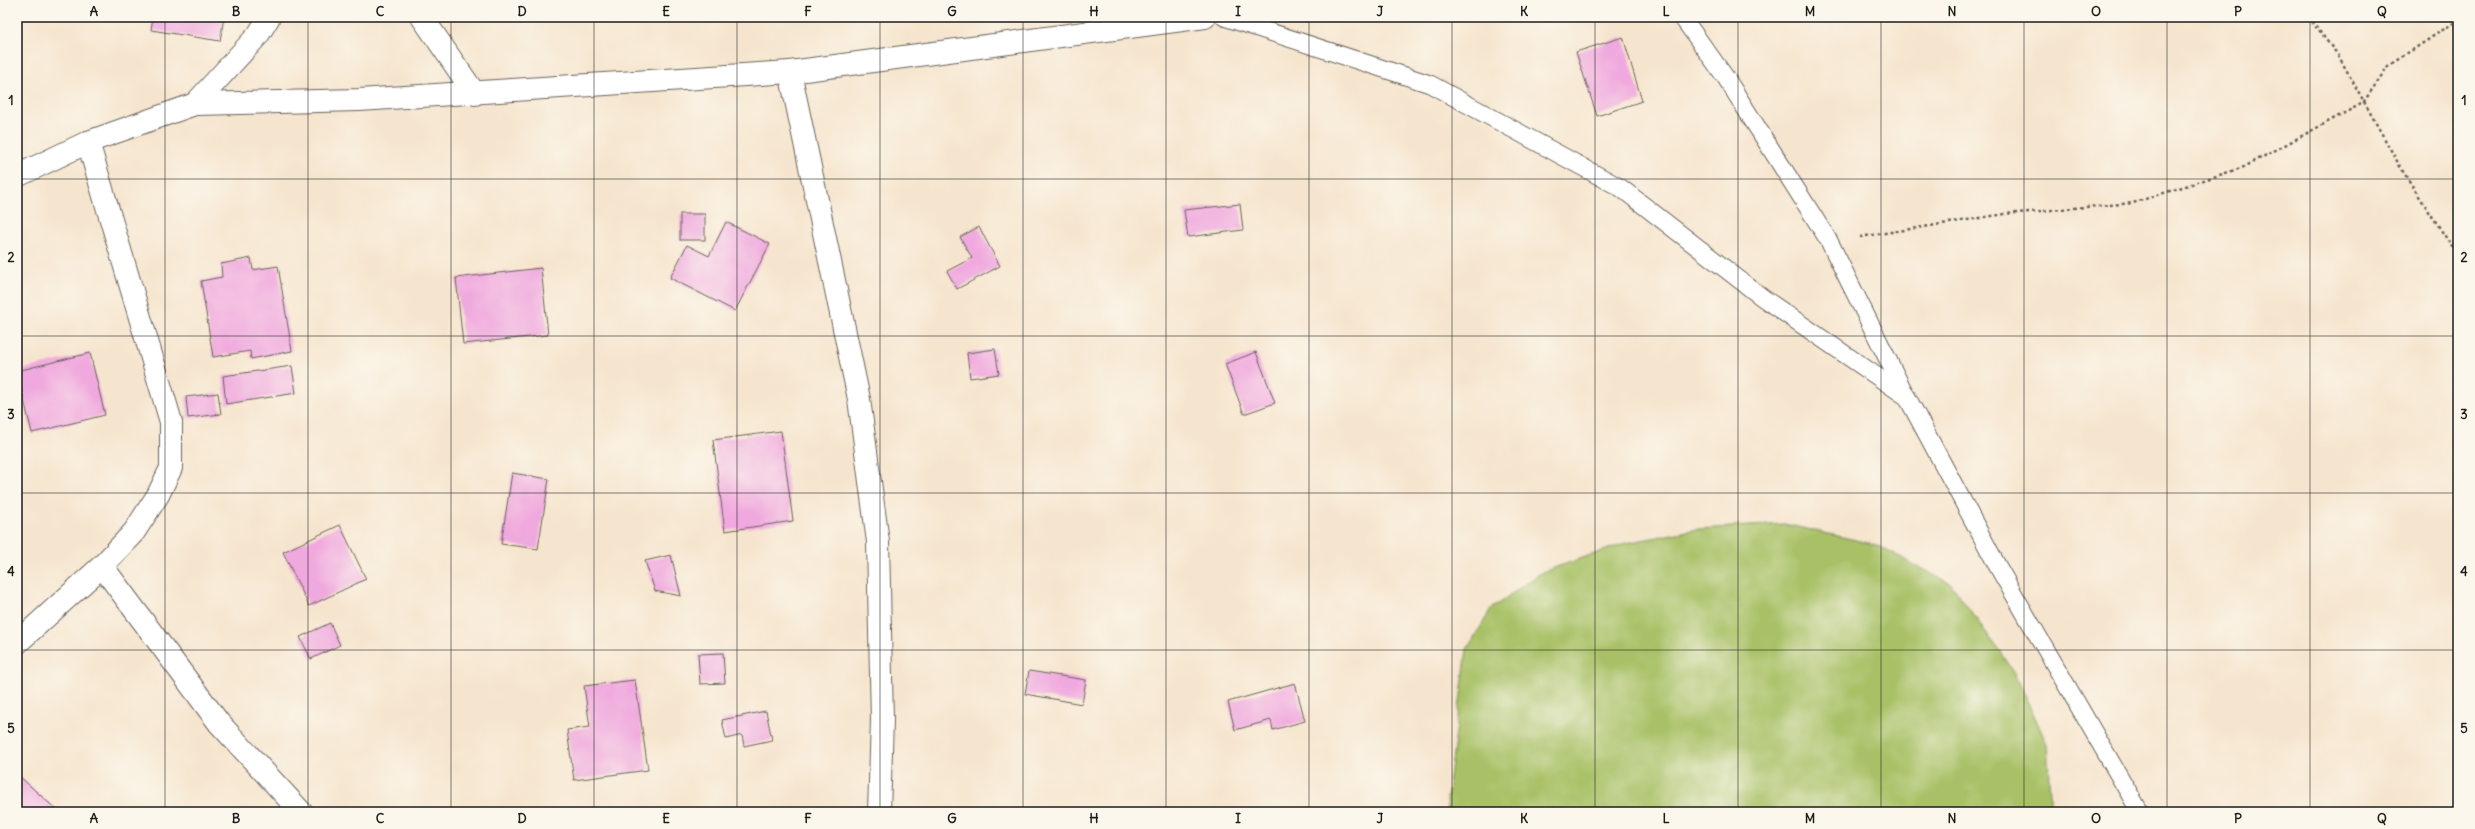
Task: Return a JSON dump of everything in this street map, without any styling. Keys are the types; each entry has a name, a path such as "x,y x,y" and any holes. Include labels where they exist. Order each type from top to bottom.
{"street":[{"path":"195,104 258,35 269,17"},
{"path":"422,17 475,94"},
{"path":"17,176 88,142 195,104 359,100 475,94 790,72 1205,17"},
{"path":"790,72 859,399 878,542 882,720 879,812"},
{"path":"17,643 102,566 134,532 158,495 171,468 171,422 88,142"},
{"path":"102,566 219,723 301,812"}],"lane":[{"path":"1224,17 1430,84 1621,188 1763,298 1907,398"},
{"path":"1682,17 1726,78 1829,241 1907,398 1998,567 2140,812"}],"path":[{"path":"2308,17 2338,55 2363,103 2402,170 2458,256"},
{"path":"1829,241 1911,231 2005,214 2133,202 2244,166 2363,103 2388,66 2458,20"}],"green space":[{"path":"1784,524 1874,544 1951,584 2014,671 2047,744 2051,812 1448,812 1447,800 1467,649 1492,608 1542,572 1626,543 1698,529"}],"building":[{"path":"153,17 224,17 220,41 151,30"},
{"path":"1623,37 1642,101 1597,116 1576,52"},
{"path":"1240,204 1243,230 1188,237 1184,210"},
{"path":"680,214 705,214 705,240 680,240"},
{"path":"726,222 770,244 735,311 670,278 687,245 709,256"},
{"path":"979,227 1000,266 957,289 947,271 972,258 960,237"},
{"path":"251,258 253,270 278,266 292,351 251,359 250,351 213,357 201,281 222,277 221,264"},
{"path":"541,268 548,335 463,344 456,278"},
{"path":"995,349 999,374 970,378 967,353"},
{"path":"1256,352 1275,403 1244,414 1225,364"},
{"path":"90,353 105,415 32,433 17,371"},
{"path":"292,366 296,393 226,404 223,376"},
{"path":"218,393 221,414 188,418 186,397"},
{"path":"781,431 793,521 725,531 713,440"},
{"path":"512,473 549,479 538,549 501,544"},
{"path":"340,525 366,579 309,606 283,552"},
{"path":"671,555 681,596 655,591 645,561"},
{"path":"330,623 340,645 311,659 300,637"},
{"path":"723,653 725,683 700,684 698,654"},
{"path":"1029,671 1086,680 1082,704 1025,694"},
{"path":"635,680 648,770 574,780 567,730 590,727 584,686"},
{"path":"1295,683 1305,721 1273,730 1271,720 1235,730 1228,702"},
{"path":"766,711 772,740 744,746 742,735 726,739 722,720"},
{"path":"19,776 59,812 19,812 17,810 17,778"}]}
